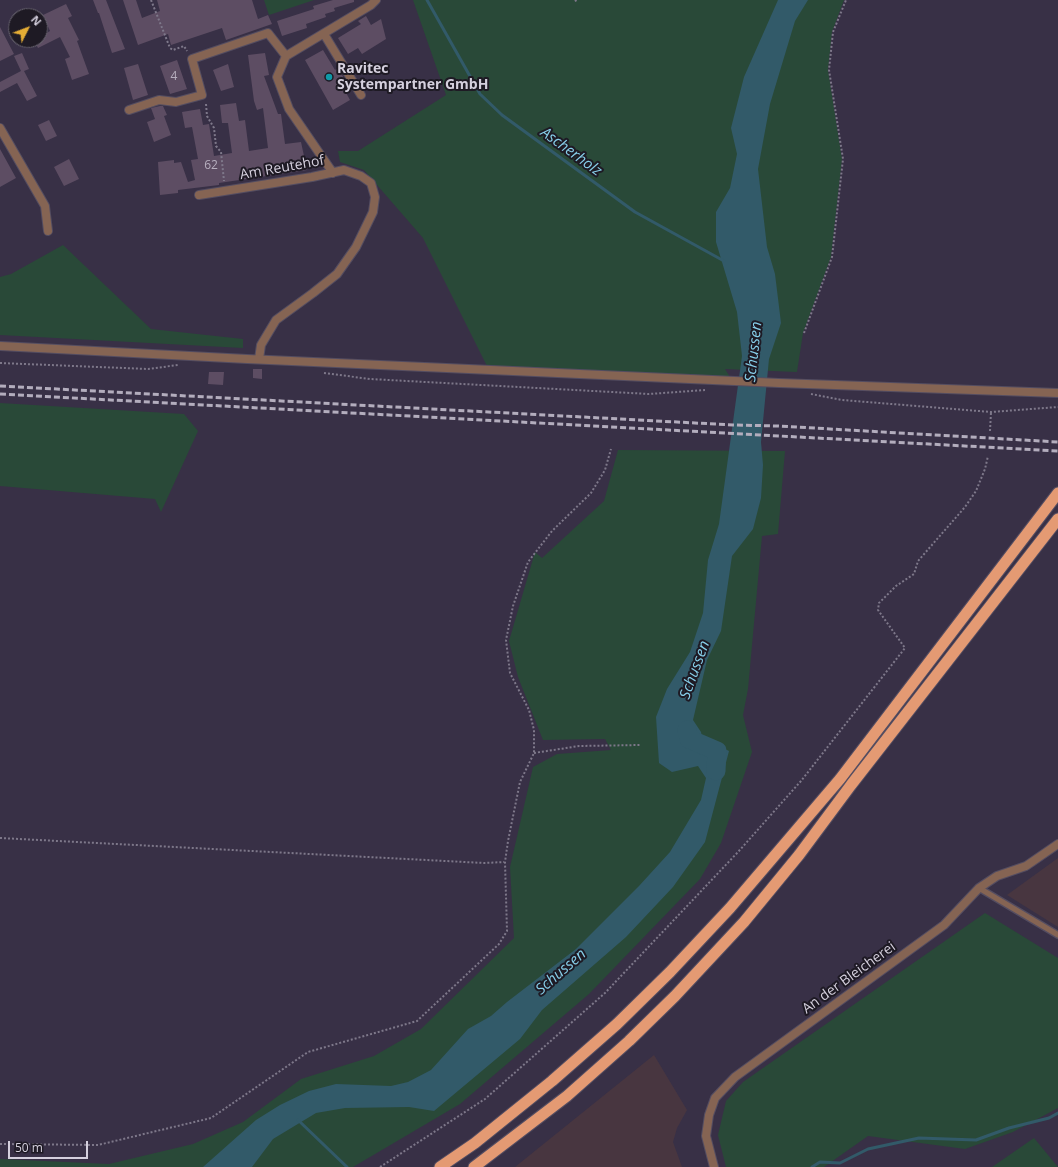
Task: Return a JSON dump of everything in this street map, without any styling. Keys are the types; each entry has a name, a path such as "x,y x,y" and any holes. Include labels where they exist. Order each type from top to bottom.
{"highway":[{"path":"440,1167 475,1143 552,1081 605,1035 670,972 730,908 840,778 1058,493"},
{"path":"474,1167 567,1096 629,1041 675,996 744,922 799,855 1058,519"}],"street":[{"path":"129,110 159,100 176,102 202,95 192,59 268,32 286,56 371,5 376,0"},
{"path":"324,34 361,95"},
{"name":"Am Reutehof","path":"199,196 333,173 289,109 277,77 286,56"},
{"path":"0,128 45,206 48,232"},
{"path":"259,359 261,345 276,320 313,294 337,274 356,247 373,212 375,197 371,183 361,176 344,170 333,173"},
{"path":"0,346 779,383 1058,393"},
{"name":"An der Bleicherei","path":"714,1167 706,1136 709,1115 715,1098 735,1077 944,925 979,888 997,876 1026,866 1058,844"}],"lane":[{"path":"979,888 1058,935"}],"path":[{"path":"151,0 170,48 172,50 184,46 192,59"},
{"path":"804,333 832,257 843,159 829,70 833,32 846,0"},
{"path":"202,95 206,106 207,116 214,128 216,146 221,152 225,191"},
{"path":"0,363 148,369 179,365"},
{"path":"324,373 370,379 649,394 710,390"},
{"path":"809,394 842,400 991,412 1058,406"},
{"path":"990,431 991,412"},
{"path":"0,1144 98,1145 211,1118 308,1052 417,1021 499,944 507,931 505,862 520,782 534,752 534,730 530,710 510,673 506,640 513,606 528,562 552,531 591,492 605,470 612,449"},
{"path":"380,1167 485,1098 605,993 738,852 801,781 905,648 878,610 879,603 887,594 914,574 918,561 965,507 976,491 985,469 988,456"},
{"path":"534,752 579,746 641,745"},
{"path":"0,838 484,863 505,862"}],"shaded area":[{"path":"1058,858 1058,927 1007,895"},
{"path":"654,1055 687,1110 677,1128 673,1142 682,1167 515,1167"}],"green space":[{"path":"264,0 314,0 269,15"},
{"path":"413,0 844,0 832,32 828,70 842,159 831,257 803,333 797,372 725,369 732,380 489,370 423,238 364,170 340,162 338,151 358,151 446,95"},
{"path":"63,245 151,329 243,339 243,348 0,335 0,277 11,274"},
{"path":"0,403 184,414 198,431 161,512 155,499 0,486"},
{"path":"618,450 785,451 778,534 762,536 748,689 743,715 752,752 721,843 700,879 589,994 460,1104 353,1167 0,1167 0,1159 109,1164 193,1144 243,1122 301,1079 374,1056 421,1029 514,938 510,867 533,767 557,754 611,750 605,739 543,740 518,677 509,641 535,552 542,558 604,501"},
{"path":"985,913 1058,958 1058,1108 1013,1132 965,1149 868,1136 824,1167 726,1167 718,1135 726,1101 743,1082"},
{"path":"1034,1138 1058,1167 992,1167"}],"water":[{"path":"778,0 808,0 795,21 770,104 758,169 767,247 775,274 781,323 769,359 761,442 763,465 761,498 753,529 732,556 721,631 707,660 693,720 701,732 705,751 717,745 729,751 705,842 673,887 626,937 542,1010 520,1039 434,1111 409,1107 345,1108 316,1113 273,1139 252,1167 203,1167 256,1120 280,1105 309,1091 336,1084 391,1086 408,1082 431,1070 468,1029 491,1016 576,949 639,886 670,852 701,800 706,778 698,766 672,772 659,763 656,717 667,689 690,652 703,613 708,560 719,524 742,356 737,312 716,242 716,212 730,188 737,154 731,128 744,77"}],"building":[{"path":"93,0 106,0 125,49 112,53 99,13"},
{"path":"123,0 136,0 142,18 160,11 157,0 252,0 258,19 268,15 272,24 226,40 222,28 171,45 168,34 138,45"},
{"path":"333,0 354,0 354,2 334,8 335,11 325,14 326,17 306,24 307,28 282,36 277,21 314,9 313,6"},
{"path":"66,4 72,16 68,18 79,40 77,41 89,74 72,80 65,59 70,57 60,37 48,43 48,32 50,31 48,26 48,13"},
{"path":"366,16 371,25 381,19 386,39 362,54 358,48 348,54 338,38 361,24 358,21"},
{"path":"0,27 8,42 8,48 11,48 14,54 0,61"},
{"name":"Ravitec Systempartner GmbH","path":"323,50 335,70 338,68 348,85 343,87 350,100 333,110 305,60"},
{"path":"22,53 29,69 24,71 37,96 27,101 17,83 0,92 0,82 21,71 14,56"},
{"path":"265,53 269,75 264,76 278,114 281,114 285,144 301,142 307,170 219,183 219,185 178,190 178,193 160,195 158,162 174,160 174,163 181,162 188,182 195,180 191,160 198,159 192,127 185,128 182,112 200,109 203,125 209,124 214,156 232,153 228,123 222,123 220,105 236,103 239,121 245,120 249,151 268,148 263,108 257,110 254,101 248,55"},
{"path":"177,60 187,89 170,94 160,66"},
{"path":"138,64 148,95 133,100 124,68"},
{"path":"228,64 234,87 221,91 213,70"},
{"path":"163,106 167,115 164,116 171,135 154,142 147,122 155,119 151,108"},
{"path":"49,120 57,136 46,141 38,125"},
{"path":"0,149 16,178 0,187"},
{"path":"69,159 79,179 64,186 54,167"},
{"path":"253,369 262,369 262,379 253,378"},
{"path":"209,372 224,372 223,385 208,384"}],"waterway":[{"name":"Ascherholz","path":"427,0 480,94 502,115 635,212 724,261"},
{"name":"Schussen","path":"687,730 689,739 717,751 716,771"},
{"path":"812,1167 820,1162 840,1163 868,1149 919,1138 976,1140 1009,1128 1049,1118 1058,1113"},
{"path":"298,1120 347,1167"}],"railway":[{"path":"0,386 1058,442"},
{"path":"0,394 1058,451"}],"place":[{"name":"Ravitec Systempartner GmbH","path":"329,77"}]}
